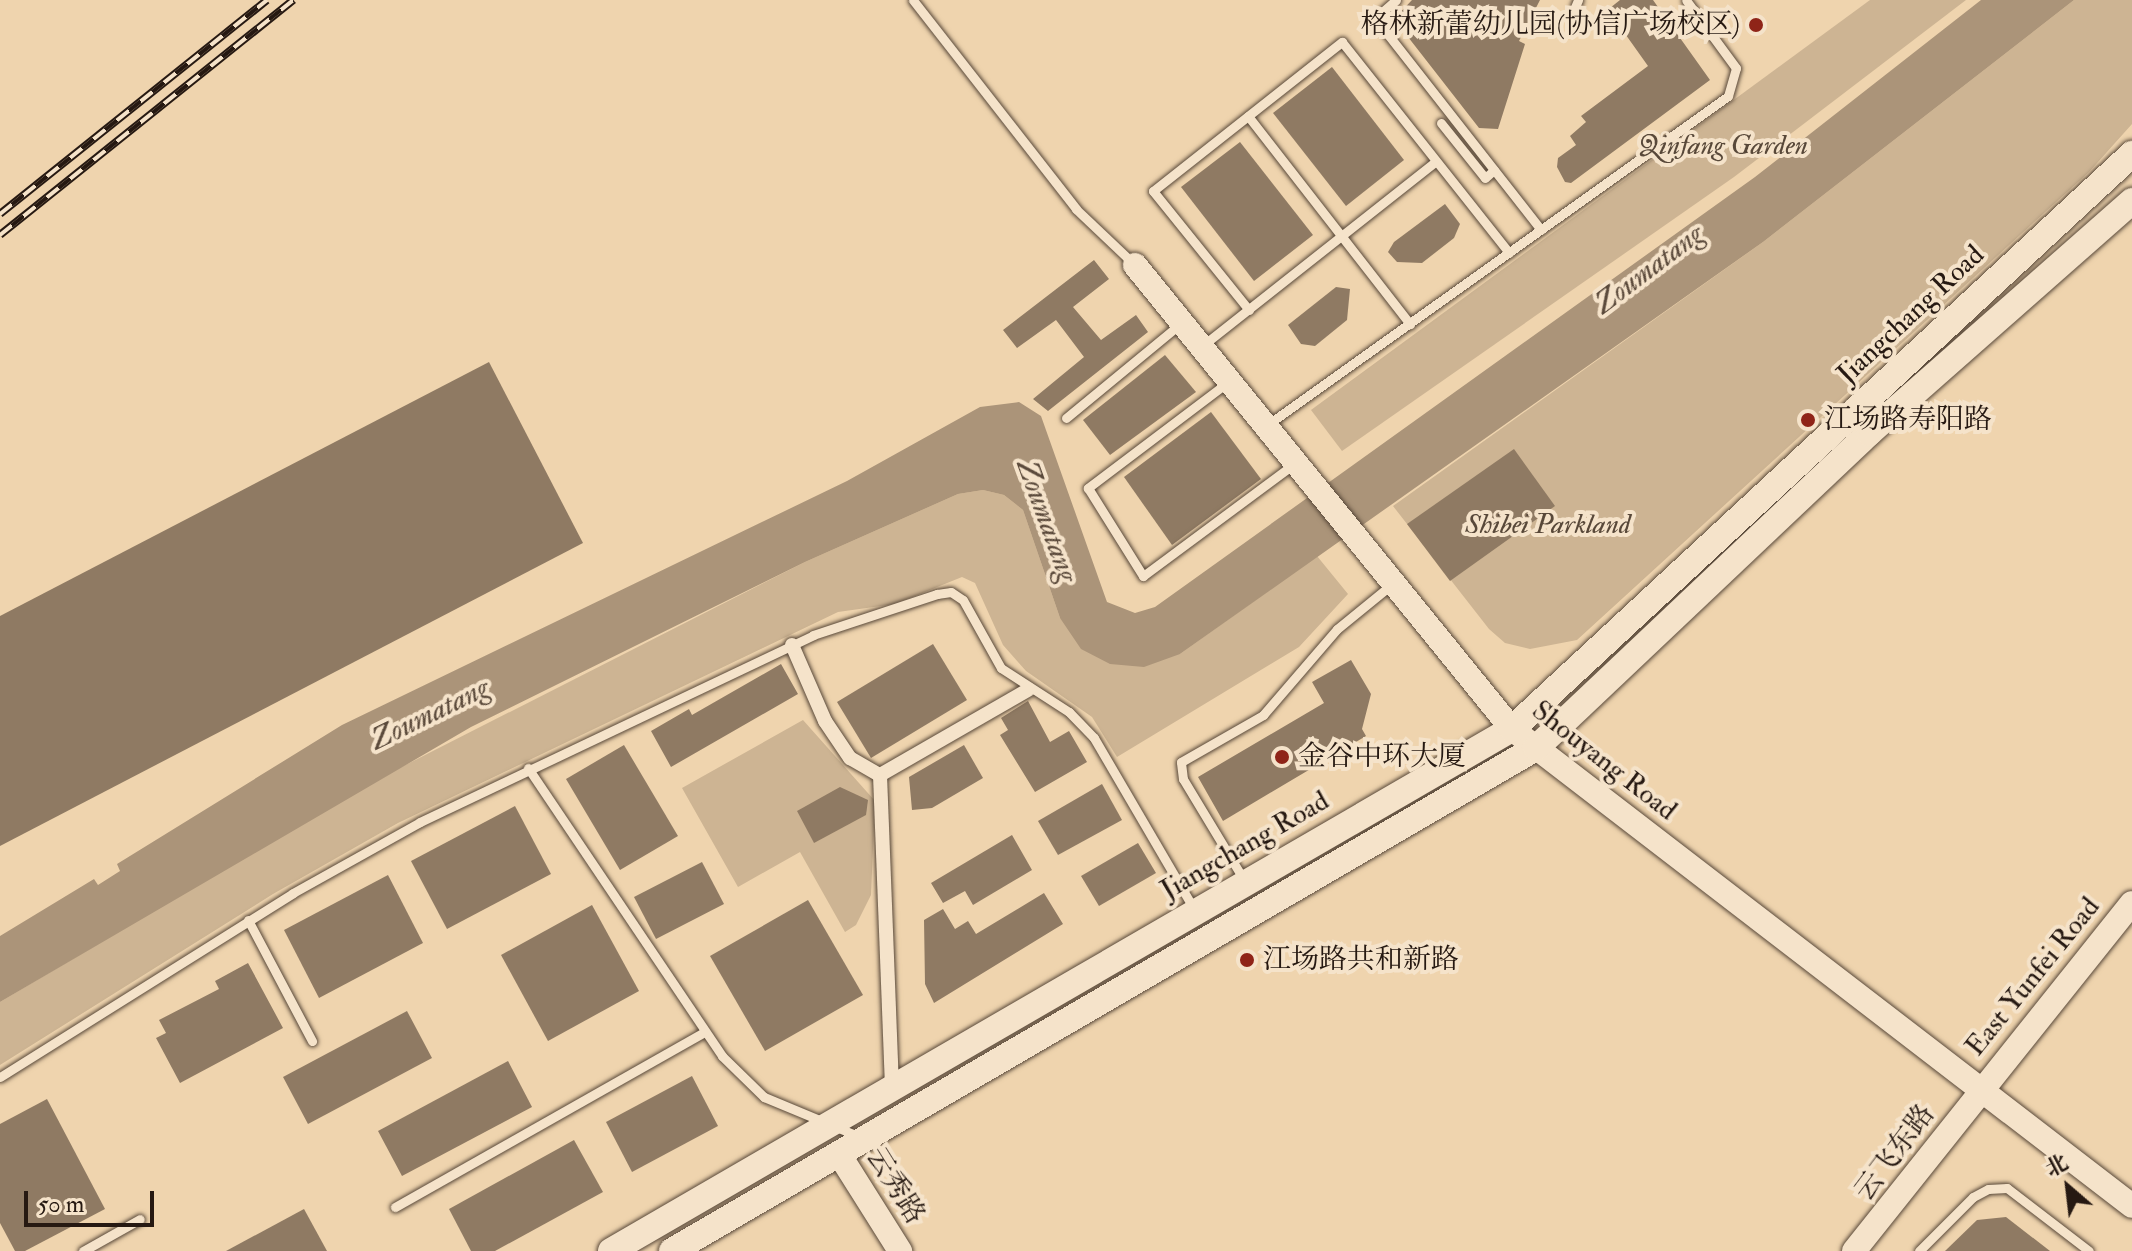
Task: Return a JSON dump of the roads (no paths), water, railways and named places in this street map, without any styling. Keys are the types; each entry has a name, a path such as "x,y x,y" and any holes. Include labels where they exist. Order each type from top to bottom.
{"main road":[{"name":"Jiangchang Road","path":"611,1251 1512,729 2132,154"},
{"name":"Jiangchang Road","path":"672,1251 1536,748 1869,433 2132,201"}],"street":[{"name":"Shouyang Road","path":"1135,265 1319,486 1353,534 1512,729 2132,1206"},
{"path":"792,645 825,721 850,758 880,775"},
{"path":"880,775 1028,690"},
{"path":"880,775 892,1087"},
{"name":"East Yunfei Road","path":"1981,1089 2132,903"},
{"name":"云飞东路","path":"1854,1251 1981,1089"},
{"name":"云秀路","path":"839,1154 900,1251"}],"lane":[{"path":"913,0 1076,209 1135,265"},
{"path":"1396,0 1375,18 1541,230"},
{"path":"1267,425 1728,96 1736,68 1686,0"},
{"path":"1249,310 1153,191 1342,42 1509,253"},
{"path":"1248,116 1410,324"},
{"path":"1441,123 1485,178 1494,170"},
{"path":"1202,346 1436,161"},
{"path":"1066,418 1182,322"},
{"path":"1230,380 1088,488 1143,576 1298,461"},
{"path":"1245,882 1183,779 1181,762 1263,715 1337,629 1394,583"},
{"path":"0,1077 248,920 420,822 792,645 844,623 951,592 963,600 1001,668 1028,690 1069,712 1094,738 1195,911"},
{"path":"528,768 703,1033 764,1097 865,1139"},
{"path":"248,920 312,1041"},
{"path":"395,1207 703,1033"},
{"path":"1919,1251 1973,1197 1988,1189 2007,1188 2089,1251"},
{"path":"83,1251 140,1219"}],"water":[{"name":"Zoumatang","path":"1981,0 2074,0 1763,242 1180,654 1144,667 1110,664 1081,649 1060,618 1023,510 1004,495 983,490 958,494 805,562 471,727 0,1002 0,936 94,879 98,885 120,871 117,864 342,725 847,481 980,407 1019,402 1041,416 1107,602 1135,613 1155,607 1755,177"}],"railway":[{"path":"0,214 267,0"},
{"path":"0,235 293,0"}],"place":[{"name":"格林新蕾幼儿园(协信广场校区)","path":"1756,25"},
{"name":"江场路寿阳路","path":"1808,420"},
{"name":"金谷中环大厦","path":"1282,757"},
{"name":"江场路共和新路","path":"1247,960"}],"park label":[{"name":"Qinfang Garden","path":"1723,146"},
{"name":"Shibei Parkland","path":"1548,525"}]}
